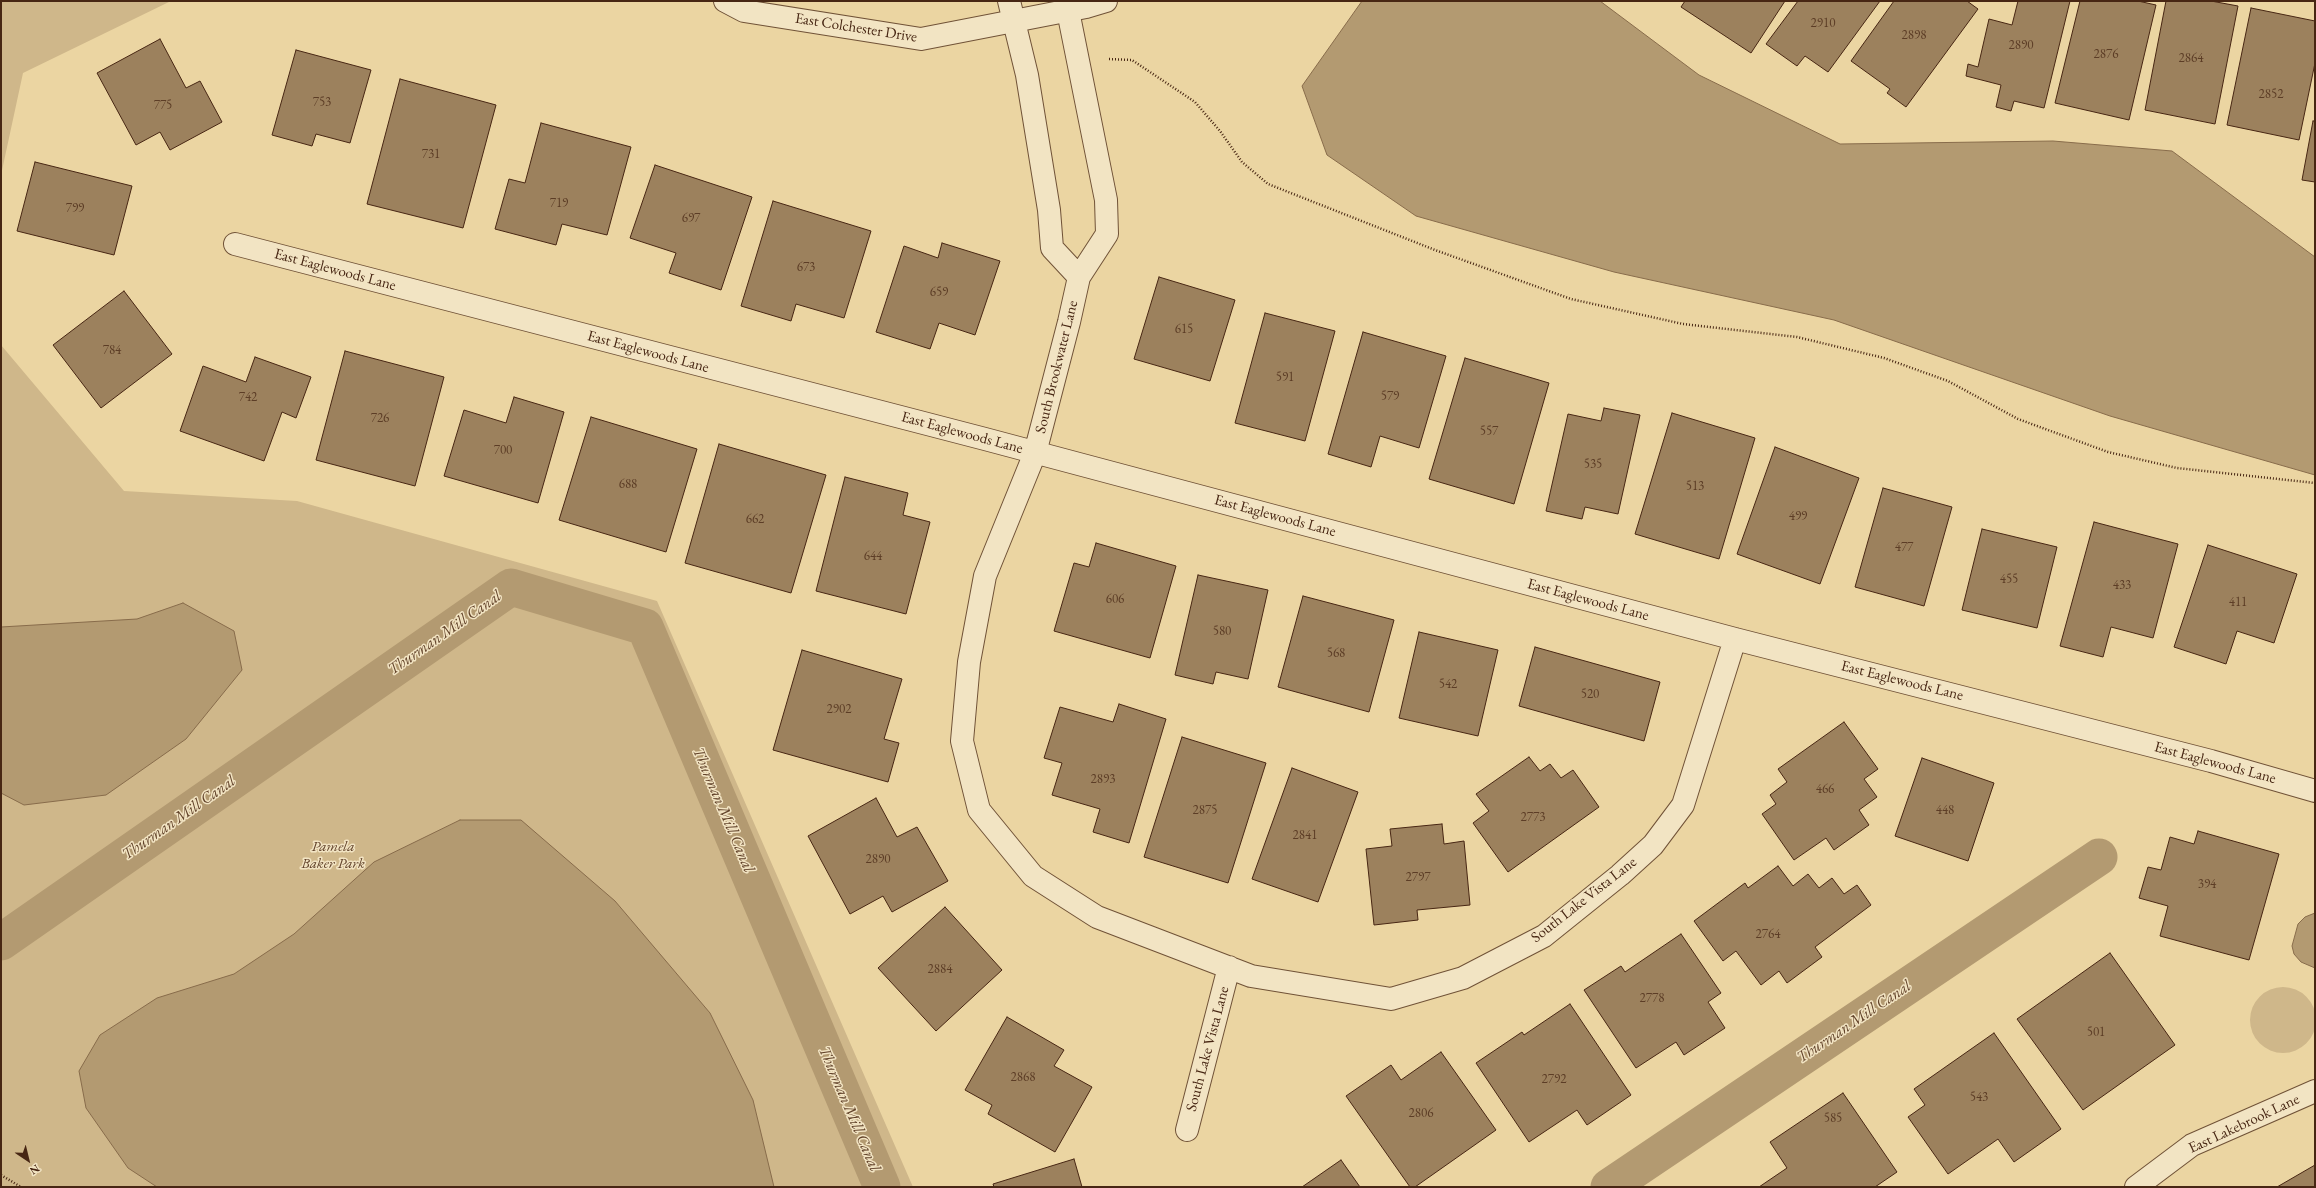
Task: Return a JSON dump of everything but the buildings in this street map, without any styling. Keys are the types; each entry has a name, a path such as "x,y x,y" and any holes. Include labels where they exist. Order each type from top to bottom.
{"street":[{"name":"East Colchester Drive","path":"725,1 744,11 921,39 1011,11 1106,1"},
{"name":"South Brookwater Lane","path":"1067,6 1106,200 1107,234 1079,277 1069,322 1035,453 985,576 969,662 962,741 979,810 1033,876 1097,917"},
{"path":"1011,11 1030,90 1049,210 1052,248 1079,277"},
{"name":"East Eaglewoods Lane","path":"234,244 1035,453 1735,639 2212,761 2315,791"},
{"name":"South Lake Vista Lane","path":"1097,917 1251,976 1390,999 1463,978 1544,936 1620,875 1653,845 1683,805 1735,639"},
{"name":"South Lake Vista Lane","path":"1186,1130 1229,967"},
{"name":"East Lakebrook Lane","path":"2136,1187 2192,1145 2315,1092"}],"path":[{"path":"1109,59 1132,60 1195,102 1220,131 1242,162 1268,184 1435,250 1564,296 1683,324 1797,337 1884,358 1948,381 2018,419 2108,452 2177,468 2315,483"},
{"path":"1,1175 21,1187"}],"green space":[{"path":"1,1 171,1 23,73 1,175"},
{"name":"Pamela Baker Park","path":"1,345 124,491 297,501 657,601 913,1187 1,1187"},
{"path":"2283,987 2295,990 2306,997 2313,1008 2316,1020 2313,1032 2306,1043 2295,1050 2283,1053 2271,1050 2260,1043 2253,1032 2250,1020 2253,1008 2260,997 2271,990"}],"shaded area":[{"path":"1362,1 1600,1 1699,75 1840,144 2053,141 2172,151 2315,257 2315,475 2110,416 1834,320 1614,272 1416,216 1327,155 1302,86"},
{"path":"183,603 234,631 242,670 186,739 106,795 24,805 1,793 1,627 137,619"},
{"path":"460,820 521,820 615,901 710,1013 753,1100 774,1187 157,1187 128,1168 86,1108 79,1071 100,1035 157,998 234,974 294,934 374,862"},
{"path":"2315,913 2315,968 2301,962 2294,954 2292,946 2298,924 2305,917"}],"waterway":[{"name":"Thurman Mill Canal","path":"1,942 511,587 645,627 882,1187"},
{"name":"Thurman Mill Canal","path":"1609,1187 2099,857"}]}
